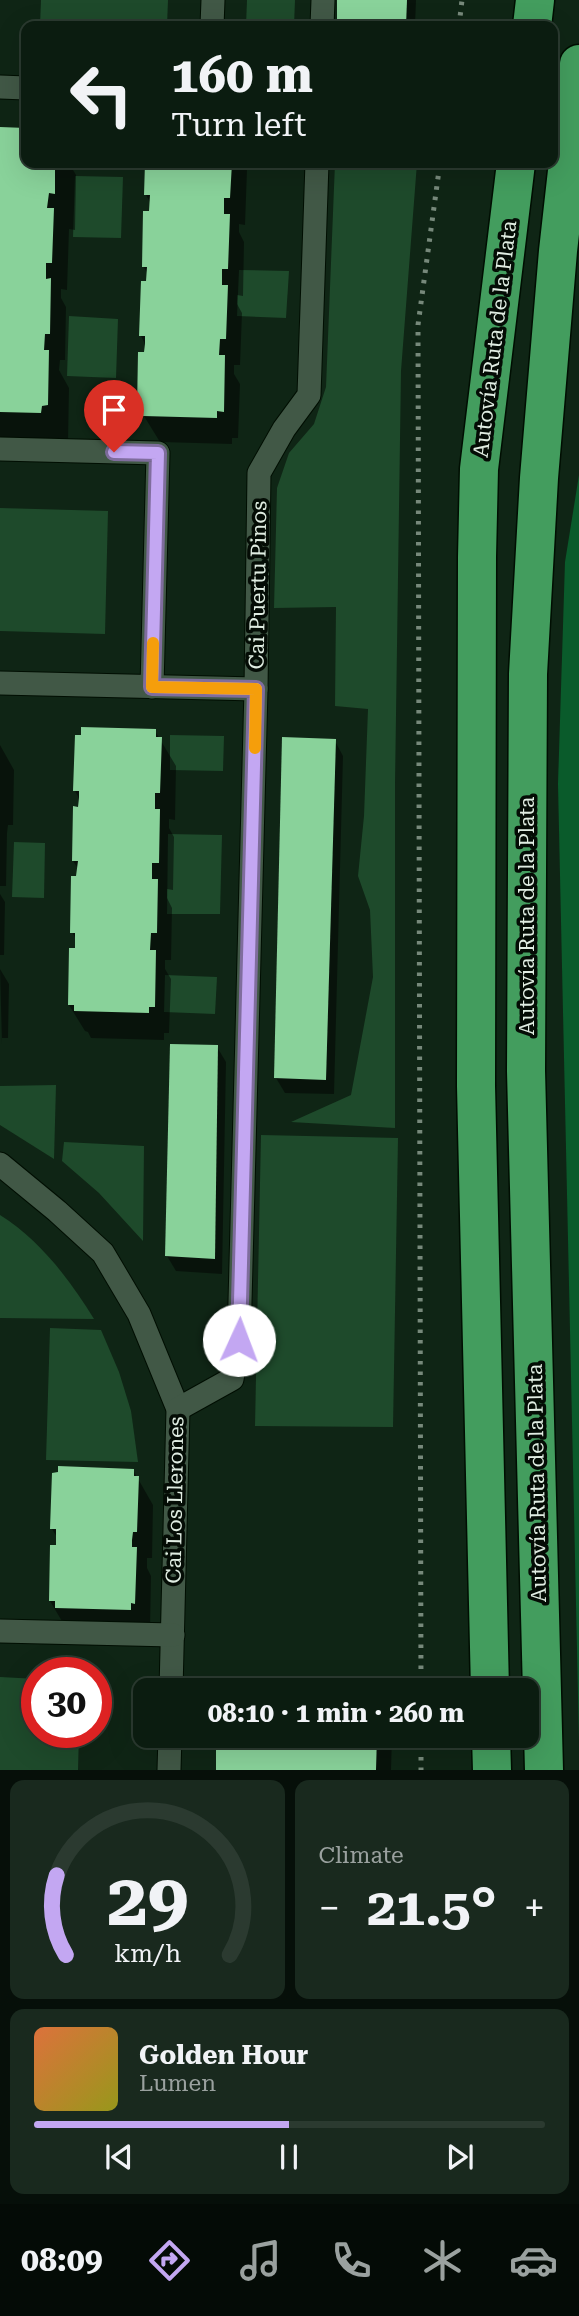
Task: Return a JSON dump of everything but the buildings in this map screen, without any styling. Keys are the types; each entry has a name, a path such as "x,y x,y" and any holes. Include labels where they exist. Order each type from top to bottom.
{"highway":[{"path":"508,21 510,0"},
{"path":"533,21 535,0"},
{"name":"Autovía Ruta de la Plata","path":"544,1770 526,1071 528,674 539,478 558,251 579,64"},
{"path":"487,404 484,231 490,168"},
{"name":"Autovía Ruta de la Plata","path":"490,1678 476,1086 477,557 479,469 515,168"},
{"path":"539,478 579,255"},
{"path":"491,1748 492,1770"}],"street":[{"path":"212,0 212,21"},
{"path":"322,21 323,0"},
{"path":"0,88 21,89"},
{"name":"Cai Puertu Pinos","path":"178,1409 232,1379 239,1340 259,472 284,429 309,394 317,168"},
{"path":"0,449 158,453 152,687"},
{"path":"0,684 256,689"},
{"name":"Cai Los Llerones","path":"0,1164 103,1253 139,1314 178,1409 171,1678"},
{"path":"0,1631 173,1635"},
{"path":"169,1770 170,1748"}],"shaded area":[{"path":"41,0 168,0 167,21 40,21"},
{"path":"247,0 295,0 294,21 246,21"},
{"path":"335,168 417,168 401,371 395,784 395,1128 291,1122 351,1095 373,977 370,910 358,876 364,816 368,709 335,706 336,607 274,608 277,488 289,453 314,424 326,387"},
{"path":"75,176 123,177 121,238 73,237"},
{"path":"239,270 289,271 286,318 237,316"},
{"path":"69,316 118,319 116,378 67,376"},
{"path":"579,475 579,1740 558,784 565,562"},
{"path":"0,508 108,511 105,634 0,631"},
{"path":"170,735 224,736 223,771 170,770"},
{"path":"168,834 222,835 220,914 167,914"},
{"path":"14,842 45,843 44,898 12,897"},
{"path":"165,975 217,977 215,1014 164,1012"},
{"path":"56,1085 54,1159 0,1125 0,1086"},
{"path":"261,1135 398,1138 393,1427 255,1426"},
{"path":"64,1142 144,1146 143,1241 99,1193 62,1161"},
{"path":"0,1215 28,1236 53,1262 94,1319 0,1318"},
{"path":"50,1328 101,1330 119,1372 131,1411 138,1462 46,1460"},
{"path":"0,1677 21,1678 21,1748 79,1748 78,1770 0,1770"}],"railway":[{"path":"460,21 462,0"},
{"path":"421,1678 418,325 439,168"},
{"path":"421,1748 421,1770"}],"slow traffic":[{"path":"153,643 152,687 256,689 255,748"}],"route":[{"path":"114,452 158,453 152,687 256,689 239,1340"}]}
